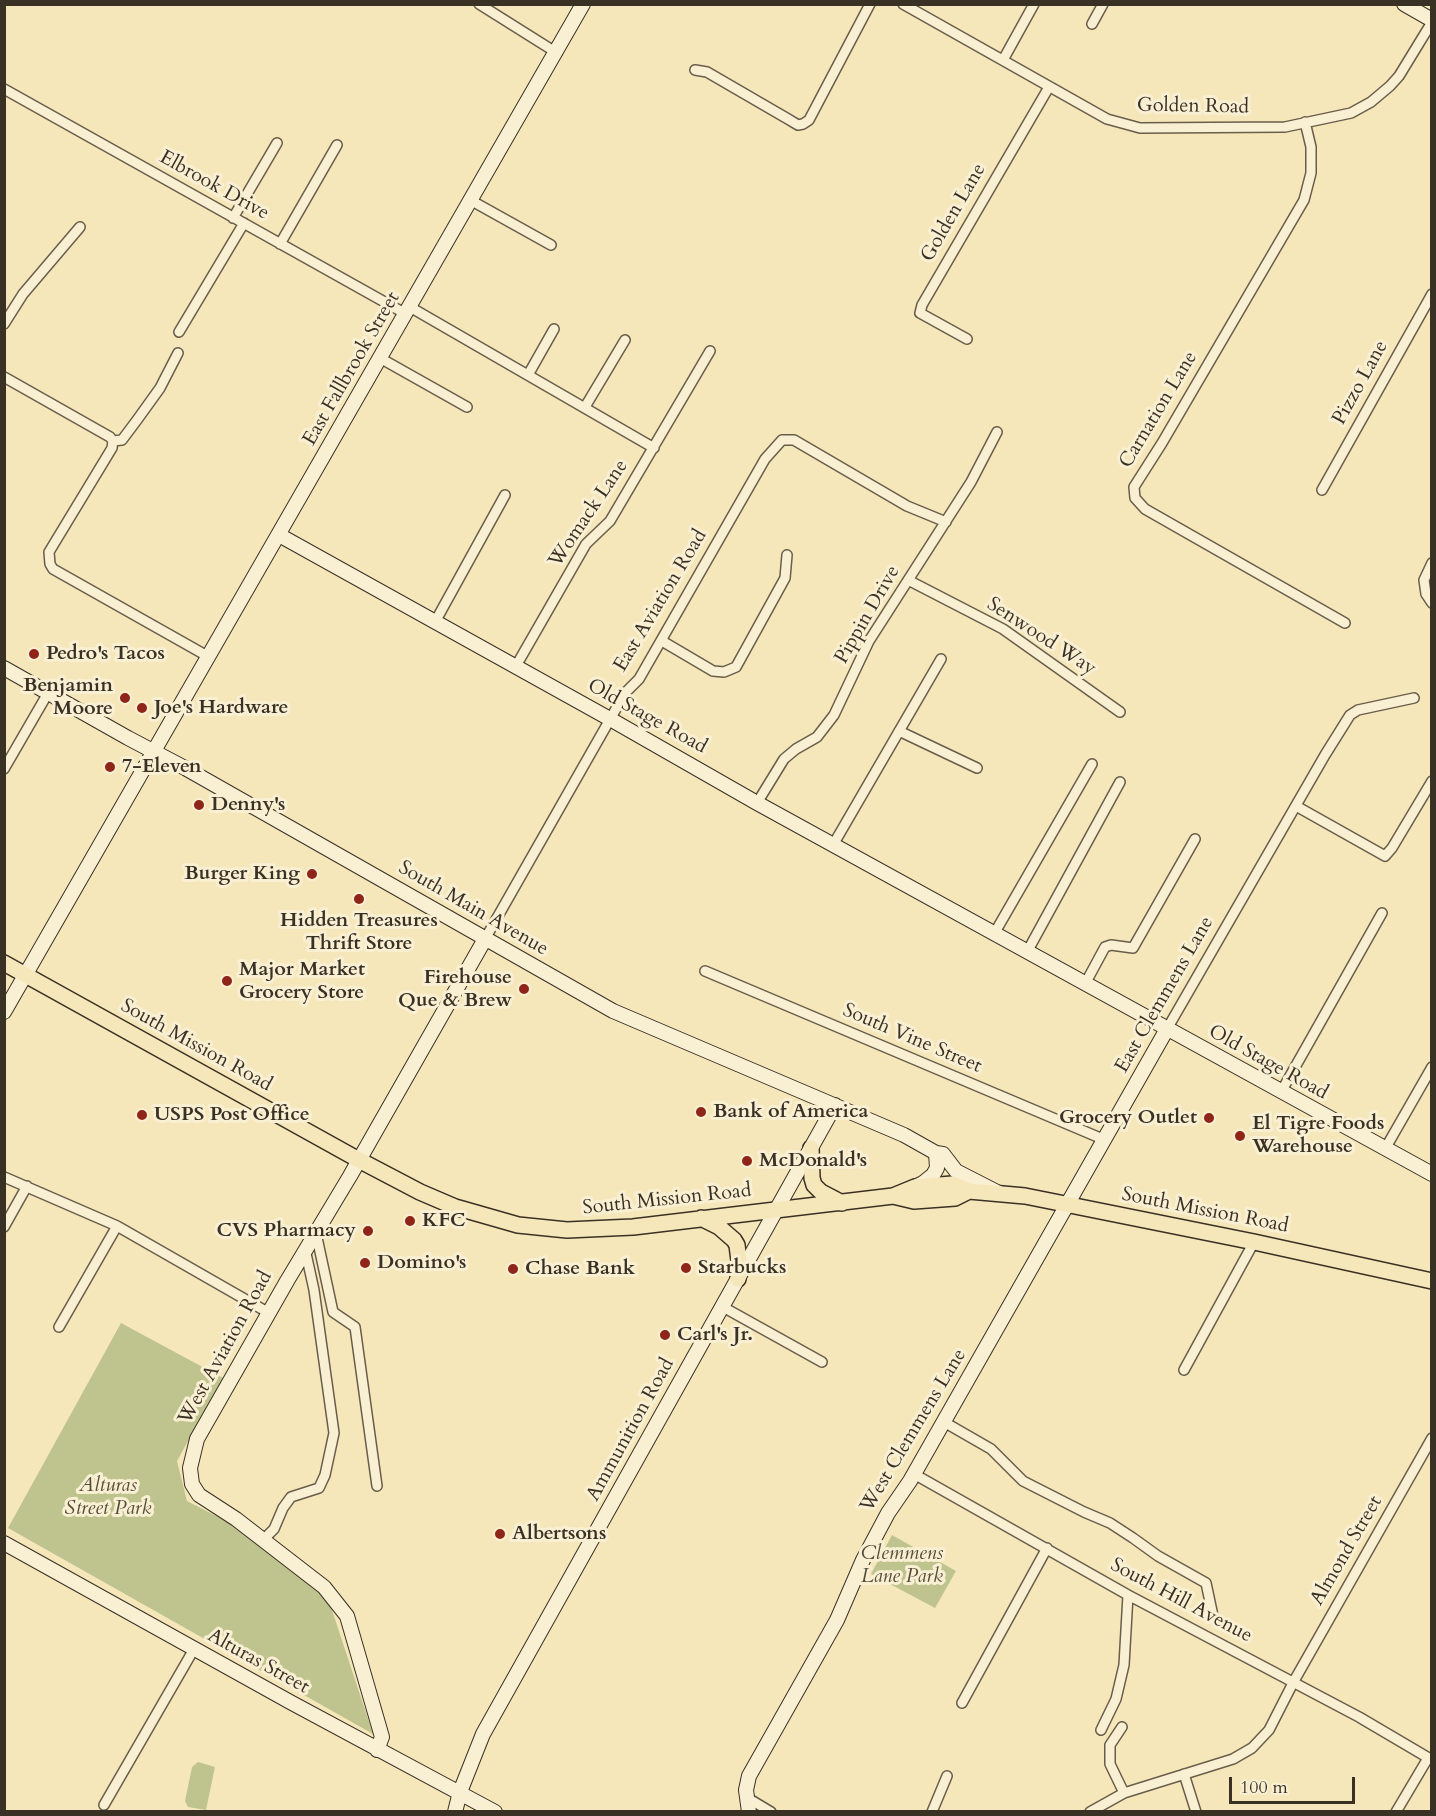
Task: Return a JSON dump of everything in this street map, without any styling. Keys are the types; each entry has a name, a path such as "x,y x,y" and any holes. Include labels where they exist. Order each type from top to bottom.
{"main road":[{"name":"South Mission Road","path":"4,963 359,1160 455,1207 518,1225 567,1230 597,1229 842,1203 893,1196 915,1187 952,1184 969,1191 999,1193 1068,1205 1254,1242 1431,1281"},
{"path":"811,1148 814,1185 821,1192 842,1203"},
{"name":"South Mission Road","path":"893,1196 914,1201 955,1198 969,1191"},
{"path":"701,1218 719,1227 734,1240 739,1261 738,1279"}],"street":[{"path":"479,4 557,52"},
{"name":"East Fallbrook Street","path":"4,1012 472,201 583,4"},
{"path":"694,70 707,72 798,124 806,123 870,4"},
{"name":"Golden Road","path":"903,4 1107,119 1140,128 1285,127 1351,112 1371,102 1390,86 1431,21"},
{"path":"1003,60 1034,4"},
{"path":"1092,24 1103,4"},
{"path":"1404,4 1431,21"},
{"name":"Golden Lane","path":"967,339 920,313 922,305 1049,87"},
{"name":"Elbrook Drive","path":"4,89 280,244 528,375 654,448"},
{"name":"Carnation Lane","path":"1305,122 1311,147 1311,172 1304,200 1134,487 1135,498 1145,509 1345,623"},
{"path":"233,218 277,143"},
{"path":"280,244 337,145"},
{"path":"472,201 551,245"},
{"path":"179,332 244,223"},
{"path":"4,324 23,294 80,227"},
{"name":"Pizzo Lane","path":"1322,490 1431,294"},
{"path":"528,375 554,329"},
{"path":"585,407 625,340"},
{"name":"Womack Lane","path":"516,666 586,544 610,520 710,351"},
{"path":"113,441 122,440 137,420 160,388 178,353"},
{"path":"380,358 467,407"},
{"path":"4,377 110,437 113,441"},
{"name":"Pippin Drive","path":"757,803 784,759 817,736 834,715 869,641 971,482 997,432"},
{"name":"East Aviation Road","path":"484,939 610,718 625,693 639,679 662,641 765,459 782,440 794,440 907,506 946,522"},
{"path":"113,441 112,447 50,552 50,564 53,569 209,657"},
{"path":"435,622 505,495"},
{"name":"Old Stage Road","path":"279,535 610,718 757,803 1431,1174"},
{"path":"662,641 713,670 724,672 736,667 785,578 787,555"},
{"path":"1431,563 1424,580 1426,594 1431,603"},
{"name":"Senwood Way","path":"908,580 1003,629 1120,712"},
{"path":"833,845 941,659"},
{"name":"South Main Avenue","path":"4,668 613,1011 904,1135 936,1153 943,1154 956,1172 999,1193"},
{"path":"4,769 48,693"},
{"name":"East Clemmens Lane","path":"1068,1205 1167,1029 1350,715 1358,710 1413,698"},
{"path":"899,731 977,768"},
{"path":"994,934 1092,764"},
{"path":"1296,806 1385,856 1392,849 1431,781"},
{"path":"1027,952 1120,782"},
{"path":"1085,984 1105,947 1111,945 1133,948 1196,839"},
{"path":"1281,1092 1382,913"},
{"name":"West Aviation Road","path":"377,1750 382,1737 347,1616 324,1587 236,1519 199,1495 192,1484 190,1468 197,1439 484,939"},
{"name":"South Vine Street","path":"705,971 1105,1140"},
{"path":"1385,1149 1431,1067"},
{"name":"Ammunition Road","path":"455,1812 460,1792 483,1734 835,1105"},
{"path":"915,1187 934,1174 937,1168 936,1153"},
{"path":"4,1177 117,1226 269,1313"},
{"path":"4,1227 27,1186"},
{"name":"West Clemmens Lane","path":"749,1812 746,1797 749,1776 837,1620 863,1560 888,1512 914,1474 1068,1205"},
{"path":"59,1328 117,1226"},
{"path":"316,1233 333,1312 355,1327 377,1486"},
{"path":"1184,1370 1254,1242"},
{"path":"263,1540 274,1529 291,1497 319,1488 326,1475 334,1433 306,1249"},
{"path":"723,1307 822,1362"},
{"path":"944,1422 991,1449 1023,1481 1110,1523 1158,1556 1206,1583 1213,1616"},
{"name":"Almond Street","path":"1090,1812 1124,1793 1233,1759 1252,1748 1269,1730 1294,1681 1431,1438"},
{"name":"South Hill Avenue","path":"914,1474 1128,1595 1294,1681 1430,1759"},
{"name":"Alturas Street","path":"4,1543 377,1750 495,1812"},
{"path":"962,1703 1047,1548"},
{"path":"1101,1730 1116,1700 1124,1665 1128,1595"},
{"path":"104,1805 194,1648"},
{"path":"1122,1726 1110,1745 1110,1764 1124,1793"},
{"path":"1396,1812 1430,1759"},
{"path":"1184,1774 1196,1812"},
{"path":"932,1812 947,1776"},
{"path":"746,1797 771,1812"}],"green space":[{"name":"Alturas Street Park","path":"121,1323 223,1378 177,1461 187,1501 240,1528 328,1598 373,1734 8,1528"},
{"name":"Clemmens Lane Park","path":"892,1535 956,1571 935,1608 871,1574"},
{"path":"198,1762 215,1767 206,1810 188,1807 185,1801 192,1767"}],"place":[{"name":"Pedro's Tacos","path":"34,654"},
{"name":"Benjamin Moore","path":"125,698"},
{"name":"Joe's Hardware","path":"142,708"},
{"name":"7-Eleven","path":"110,767"},
{"name":"Denny's","path":"199,805"},
{"name":"Burger King","path":"312,874"},
{"name":"Hidden Treasures Thrift Store","path":"359,899"},
{"name":"Major Market Grocery Store","path":"227,981"},
{"name":"Firehouse Que & Brew","path":"524,989"},
{"name":"Bank of America","path":"701,1112"},
{"name":"USPS Post Office","path":"142,1115"},
{"name":"Grocery Outlet","path":"1209,1118"},
{"name":"El Tigre Foods Warehouse","path":"1240,1136"},
{"name":"McDonald's","path":"747,1161"},
{"name":"KFC","path":"410,1221"},
{"name":"CVS Pharmacy","path":"368,1231"},
{"name":"Domino's","path":"365,1263"},
{"name":"Starbucks","path":"686,1268"},
{"name":"Chase Bank","path":"513,1269"},
{"name":"Carl's Jr.","path":"665,1335"},
{"name":"Albertsons","path":"500,1534"}]}
